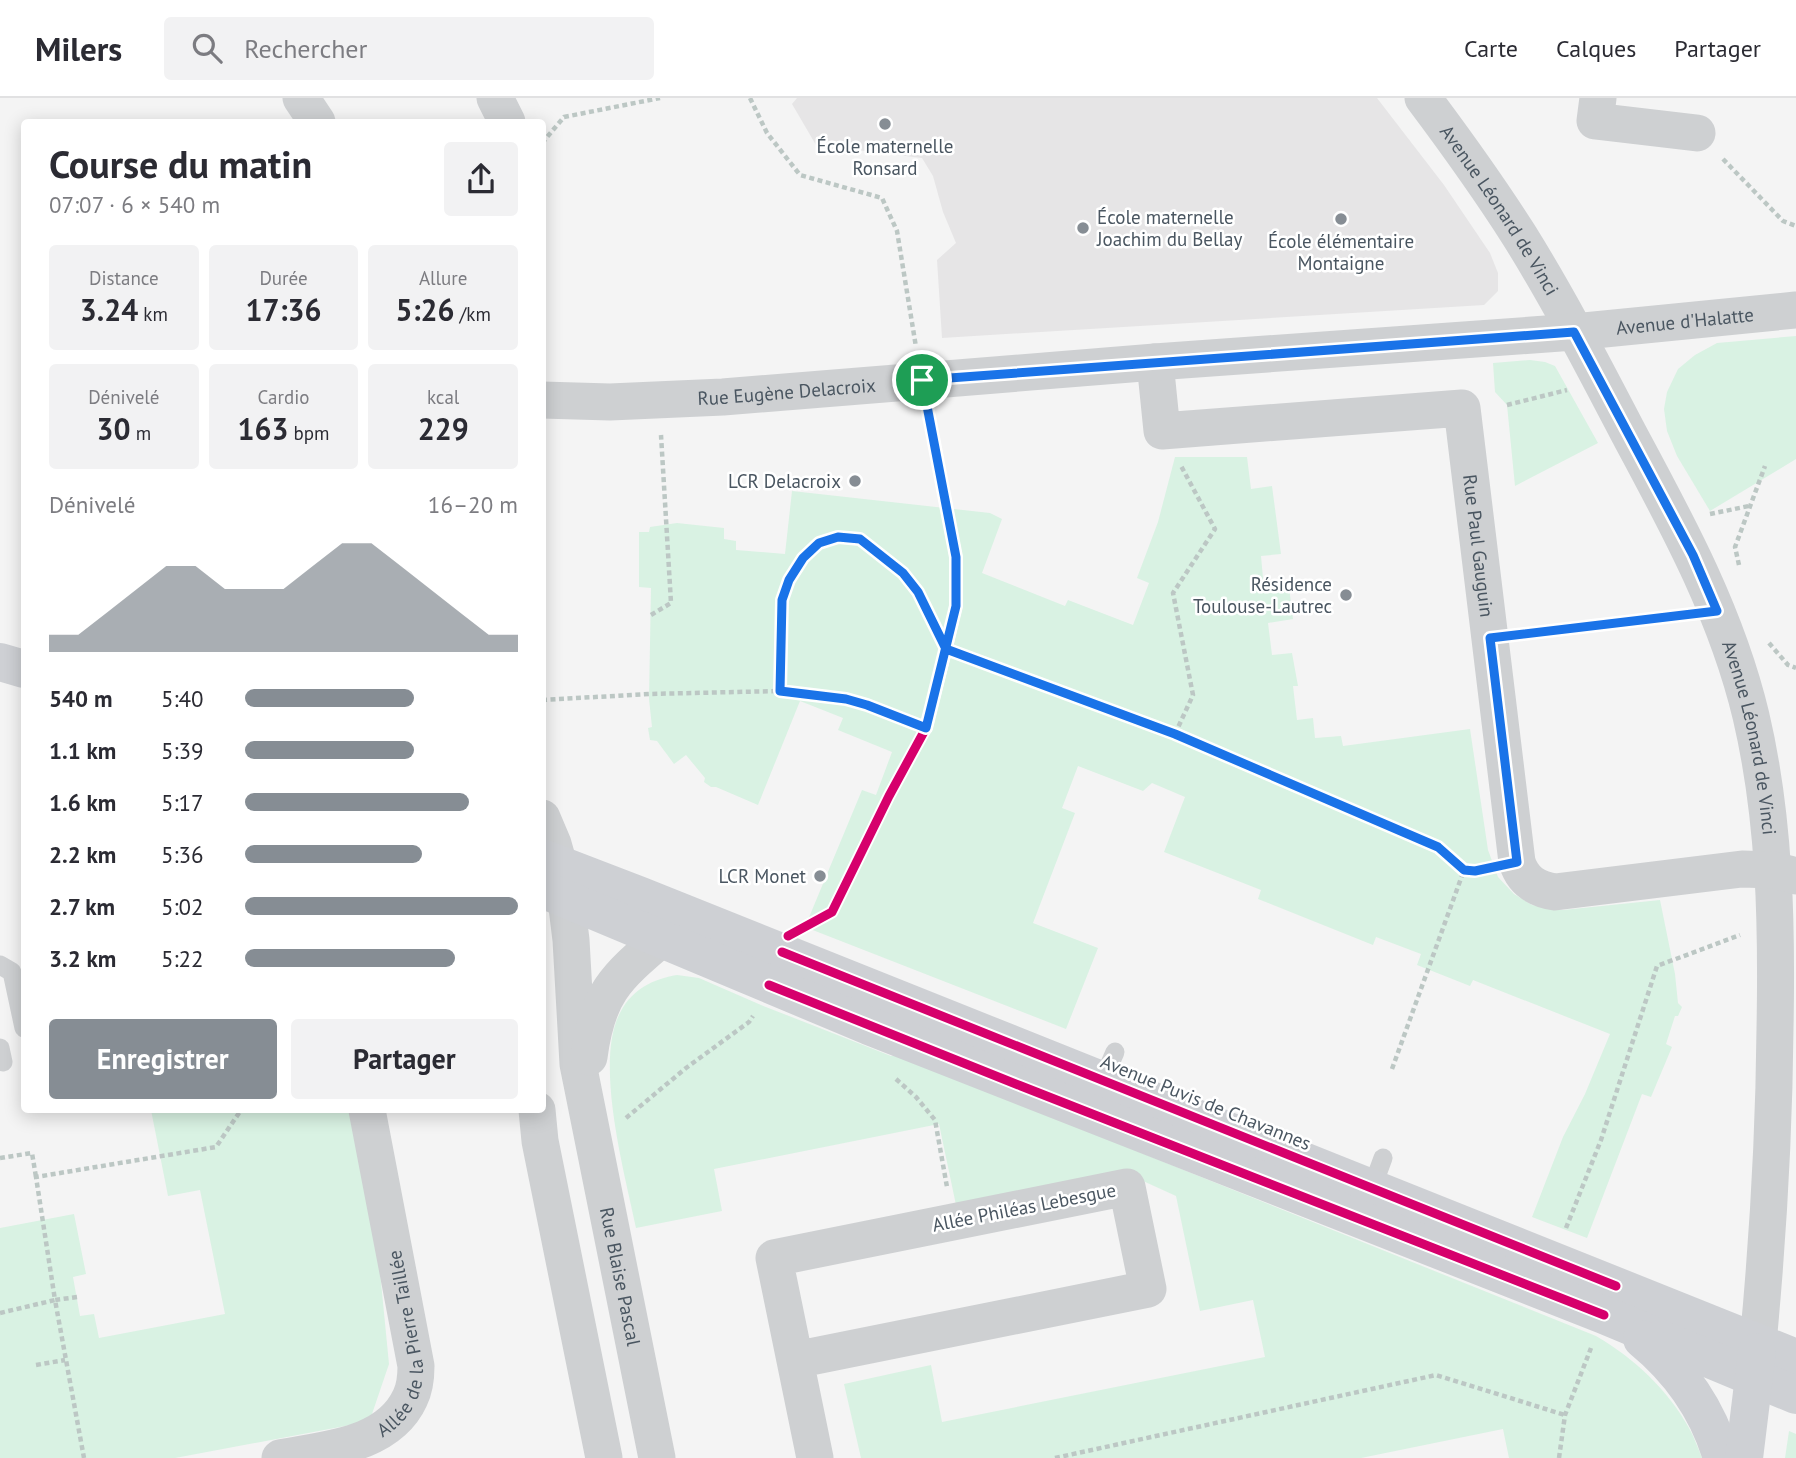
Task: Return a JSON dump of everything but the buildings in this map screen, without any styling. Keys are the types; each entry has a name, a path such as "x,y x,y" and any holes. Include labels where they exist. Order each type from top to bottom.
{"main road":[{"path":"0,662 21,668"},
{"path":"553,878 661,939 869,1026 1613,1319 1777,1368"},
{"name":"Avenue Puvis de Chavannes","path":"553,878 1109,1066 1377,1173 1777,1368"},
{"path":"1613,1319 1658,1352 1688,1385 1711,1426 1722,1458"},
{"path":"1744,1458 1777,1368"},
{"path":"1766,1458 1777,1368"}],"street":[{"path":"301,98 315,119"},
{"path":"495,98 506,119"},
{"name":"Avenue Léonard de Vinci","path":"1423,98 1520,237 1693,555 1727,633 1751,717 1785,873 1776,944 1774,1124 1781,1266 1777,1368"},
{"path":"1598,98 1595,121 1697,133"},
{"name":"Avenue d'Halatte","path":"1574,332 1796,310"},
{"name":"Rue Eugène Delacroix","path":"546,400 576,402 723,397 1574,332"},
{"path":"1155,362 1162,430"},
{"name":"Rue Paul Gauguin","path":"1162,430 1462,408 1517,862"},
{"name":"Rue Blaise Pascal","path":"546,840 553,878 571,940 576,1044 584,1096 657,1458"},
{"path":"1517,862 1524,878 1542,890 1555,892 1742,869 1785,873"},
{"name":"Rue Blaise Pascal","path":"584,1096 594,1026 606,995 631,965 661,939"},
{"path":"546,1101 584,1096"},
{"name":"Allée de la Pierre Taillée","path":"280,1458 349,1444 387,1427 410,1399 415,1382 416,1366 369,1113"},
{"path":"537,1113 540,1141 604,1458"},
{"name":"Allée Philéas Lebesgue","path":"794,1360 1148,1289 1127,1186 774,1258 794,1360 815,1458"}],"lane":[{"path":"0,965 12,972 21,1014"},
{"path":"1021,1086 1090,1093 1109,1066"},
{"path":"1290,1192 1359,1197 1377,1173"}],"path":[{"path":"546,138 564,117 660,98"},
{"path":"750,98 767,134 800,175 882,198 897,231 956,557 956,606 926,728 895,783 832,912 805,927"},
{"path":"1697,133 1783,220 1796,226"},
{"path":"1507,405 1601,382"},
{"path":"651,615 671,603 660,400"},
{"path":"1162,430 1215,529 1174,593 1193,695 1175,734"},
{"path":"1741,573 1735,547 1765,466"},
{"path":"780,691 782,600 789,580 803,558 819,543 838,537 860,539 903,573 918,592 946,649 1175,734 1438,847 1464,870 1475,871 1517,862"},
{"path":"1490,638 1717,611"},
{"path":"1761,634 1788,665 1796,668"},
{"path":"546,700 780,691 846,699 926,728"},
{"path":"1392,1069 1464,870"},
{"path":"1554,1261 1601,1140 1657,966 1747,933"},
{"path":"625,1119 686,1068 749,1022 755,1013"},
{"path":"887,1071 916,1097 935,1121 953,1222"},
{"path":"36,1177 216,1147 239,1113"},
{"path":"0,1158 32,1153 65,1360 84,1458"},
{"path":"0,1313 77,1297"},
{"path":"1559,1458 1565,1415 1613,1319"},
{"path":"36,1365 65,1360"},
{"path":"1055,1458 1436,1375 1565,1415"}],"shaded area":[{"path":"797,98 1377,98 1444,185 1490,253 1498,273 1498,291 1484,305 942,338 937,260 956,243 943,212 933,176 922,158 816,145 792,104"}],"green space":[{"path":"1796,336 1796,459 1710,511 1677,456 1667,431 1664,409 1667,392 1678,369 1695,355 1717,343"},
{"path":"1530,360 1555,366 1598,443 1515,486 1507,405 1495,392 1493,363"},
{"path":"1175,457 1247,457 1251,489 1272,486 1281,554 1261,556 1264,589 1289,587 1293,619 1268,623 1272,655 1292,653 1298,686 1293,686 1297,720 1313,718 1315,738 1341,736 1343,746 1470,729 1488,850 1498,877 1514,894 1532,905 1563,910 1660,900 1678,1003 1682,1007 1678,1016 1675,1016 1666,1044 1672,1047 1651,1097 1642,1094 1587,1238 1532,1217 1563,1137 1585,1094 1610,1034 1473,980 1470,986 1417,965 1421,954 1376,937 1373,945 1258,899 1261,890 1164,852 1185,797 1152,783 1143,791 1078,766 1062,808 1075,813 1033,923 1098,948 1066,1029 805,927 862,790 876,795 892,752 838,730 843,718 800,701 758,805 711,787 704,782 705,778 686,755 674,764 657,741 650,740 651,588 639,587 639,532 649,532 650,527 677,523 724,528 724,539 736,541 736,550 785,554 792,491 990,513 1002,519 982,573 1065,606 1068,600 1133,625 1149,583 1137,578 1158,522"},
{"path":"677,975 699,978 891,1056 898,1055 1596,1336 1624,1354 1660,1388 1681,1414 1702,1458 1509,1458 1503,1429 1361,1458 861,1458 844,1384 931,1365 942,1422 1265,1357 1253,1300 1200,1311 1176,1196 1121,1171 956,1205 939,1124 714,1169 722,1211 636,1228 614,1118 610,1058 613,1032 621,1011 631,997 652,982"},
{"path":"152,1113 356,1113 372,1190 389,1364 372,1414 361,1423 175,1458 0,1458 0,1228 74,1214 86,1274 73,1277 80,1316 94,1314 99,1338 225,1314 200,1190 168,1196"},
{"path":"1789,1431 1796,1434 1796,1458 1785,1458"}],"cycle path":[{"path":"788,936 832,912 926,728 946,649 956,606 956,557 922,380"},
{"path":"782,952 1616,1286"},
{"path":"769,985 1604,1315"}],"place":[{"name":"École maternelle Ronsard","path":"885,124"},
{"name":"École élémentaire Montaigne","path":"1341,219"},
{"name":"École maternelle Joachim du Bellay","path":"1083,228"},
{"name":"LCR Delacroix","path":"855,481"},
{"name":"Résidence Toulouse-Lautrec","path":"1346,595"},
{"name":"LCR Monet","path":"820,876"}],"route":[{"path":"922,380 956,557 956,606 946,649 926,728 846,699 780,691 782,600 789,580 803,558 819,543 838,537 860,539 903,573 918,592 946,649 1175,734 1438,847 1464,870 1475,871 1517,862 1490,638 1717,611 1693,555 1574,332 922,380"}]}
